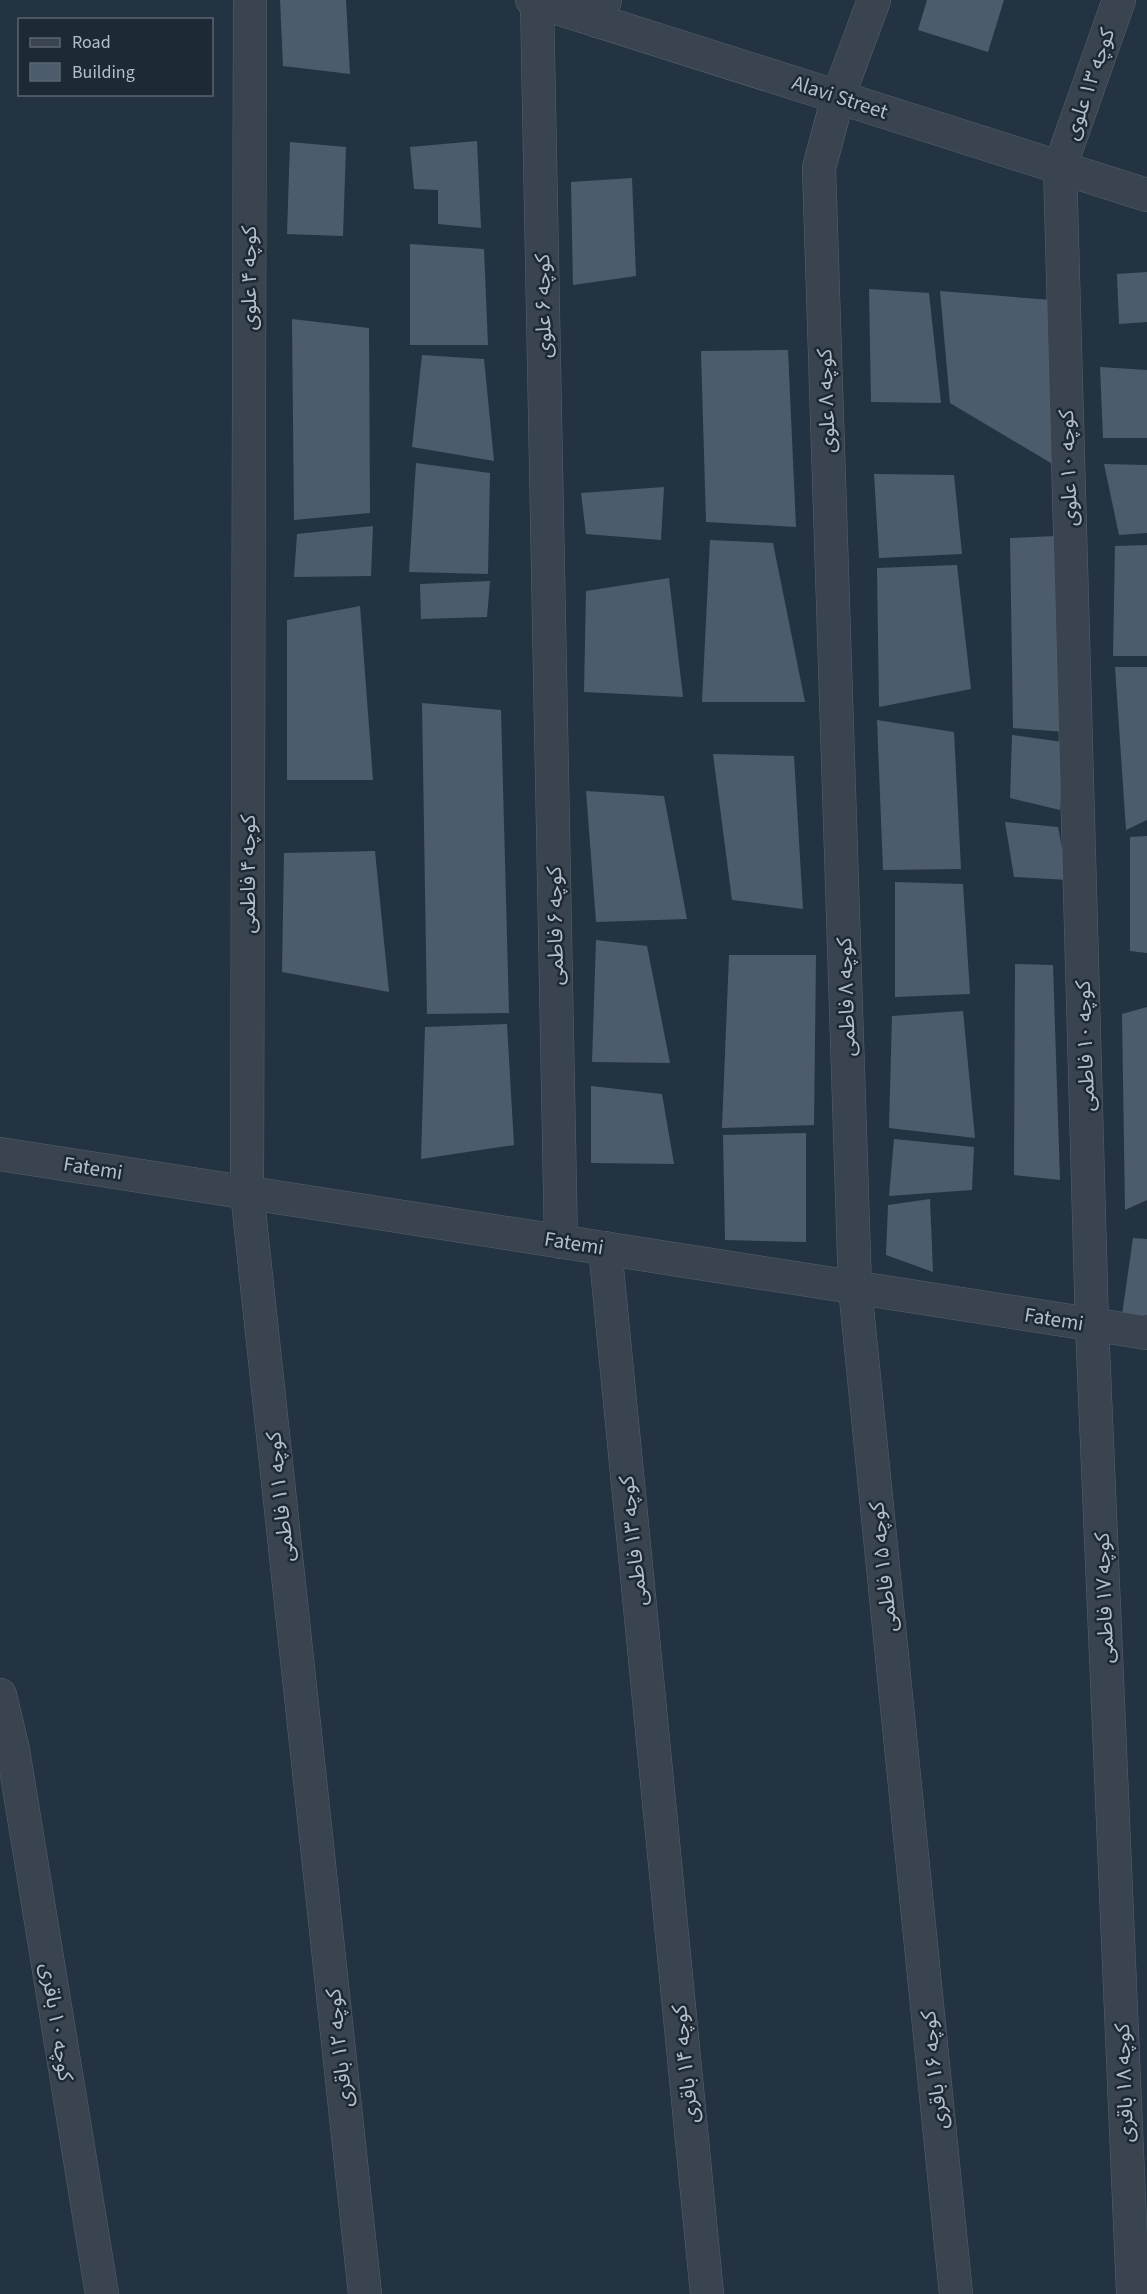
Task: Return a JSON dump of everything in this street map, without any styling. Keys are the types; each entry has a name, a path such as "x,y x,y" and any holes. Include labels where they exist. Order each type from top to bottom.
{"street":[{"name":"کوچه ۴ علوی","path":"248,556 250,0"},
{"name":"کوچه ۸ علوی","path":"837,707 819,168 838,97 874,0"},
{"name":"کوچه ۱۳ علوی","path":"1060,167 1119,0"},
{"name":"Alavi Street","path":"534,1 601,10 838,97 1147,195"},
{"name":"کوچه ۶ علوی","path":"534,1 549,610"},
{"name":"کوچه ۱۰ علوی","path":"1060,167 1077,768"},
{"name":"کوچه ۴ فاطمی","path":"247,1192 248,556"},
{"name":"کوچه ۶ فاطمی","path":"549,610 561,1242"},
{"name":"کوچه ۸ فاطمی","path":"837,707 855,1288"},
{"name":"کوچه ۱۰ فاطمی","path":"1077,768 1092,1325"},
{"name":"Fatemi","path":"0,1154 1147,1333"},
{"name":"کوچه ۱۱ فاطمی","path":"247,1192 312,1802"},
{"name":"کوچه ۱۳ فاطمی","path":"605,1248 662,1835"},
{"name":"کوچه ۱۵ فاطمی","path":"855,1288 912,1846"},
{"name":"کوچه ۱۷ فاطمی","path":"1092,1325 1115,1871"},
{"name":"کوچه ۱۰ باقری","path":"0,1695 13,1750 102,2294"},
{"name":"کوچه ۱۲ باقری","path":"312,1802 365,2294"},
{"name":"کوچه ۱۴ باقری","path":"662,1835 707,2294"},
{"name":"کوچه ۱۶ باقری","path":"912,1846 956,2294"},
{"name":"کوچه ۱۸ باقری","path":"1115,1871 1133,2294"}],"building":[{"path":"280,0 346,0 350,74 283,66"},
{"path":"927,0 1004,0 988,52 918,30"},
{"path":"477,141 481,228 438,224 438,190 414,189 410,147"},
{"path":"290,142 346,147 343,236 287,234"},
{"path":"632,178 636,276 573,285 571,182"},
{"path":"410,244 484,249 488,345 410,345"},
{"path":"1147,272 1147,322 1119,324 1117,274"},
{"path":"869,289 929,293 941,403 871,402"},
{"path":"940,291 1051,300 1061,469 950,403"},
{"path":"292,319 369,328 370,513 294,520"},
{"path":"788,350 796,527 706,522 701,351"},
{"path":"422,355 484,359 494,461 412,447"},
{"path":"1100,367 1147,370 1147,438 1103,438"},
{"path":"416,463 490,473 488,574 409,572"},
{"path":"1104,464 1147,465 1147,533 1119,535"},
{"path":"874,474 954,475 962,554 879,558"},
{"path":"664,487 661,540 586,534 581,493"},
{"path":"373,526 371,576 294,577 297,534"},
{"path":"1056,536 1066,732 1013,728 1010,538"},
{"path":"710,540 773,543 805,702 702,702"},
{"path":"1147,545 1147,656 1113,656 1115,546"},
{"path":"957,565 971,689 879,707 877,568"},
{"path":"669,578 683,697 584,692 586,591"},
{"path":"490,581 487,617 421,619 420,584"},
{"path":"360,606 373,780 287,780 287,620"},
{"path":"1115,667 1147,667 1147,820 1126,830"},
{"path":"422,703 501,710 509,1013 427,1014"},
{"path":"877,720 954,732 961,869 883,870"},
{"path":"1012,735 1063,742 1060,810 1010,798"},
{"path":"713,754 794,756 803,909 732,900"},
{"path":"586,791 664,796 687,919 596,922"},
{"path":"1005,822 1058,827 1068,880 1014,877"},
{"path":"1147,836 1147,953 1130,951 1130,837"},
{"path":"375,851 389,992 282,972 284,853"},
{"path":"895,882 963,884 970,994 895,997"},
{"path":"596,940 647,946 670,1063 592,1062"},
{"path":"729,955 816,955 814,1125 722,1128"},
{"path":"1015,964 1053,965 1060,1180 1014,1175"},
{"path":"1147,1007 1147,1200 1125,1210 1122,1014"},
{"path":"963,1011 975,1138 889,1128 892,1016"},
{"path":"507,1024 514,1145 421,1159 425,1027"},
{"path":"591,1086 662,1094 674,1164 591,1163"},
{"path":"806,1133 806,1242 725,1240 723,1135"},
{"path":"894,1139 974,1147 972,1190 889,1196"},
{"path":"930,1199 933,1272 886,1255 888,1205"},
{"path":"1133,1238 1147,1239 1147,1315 1122,1315"}]}
